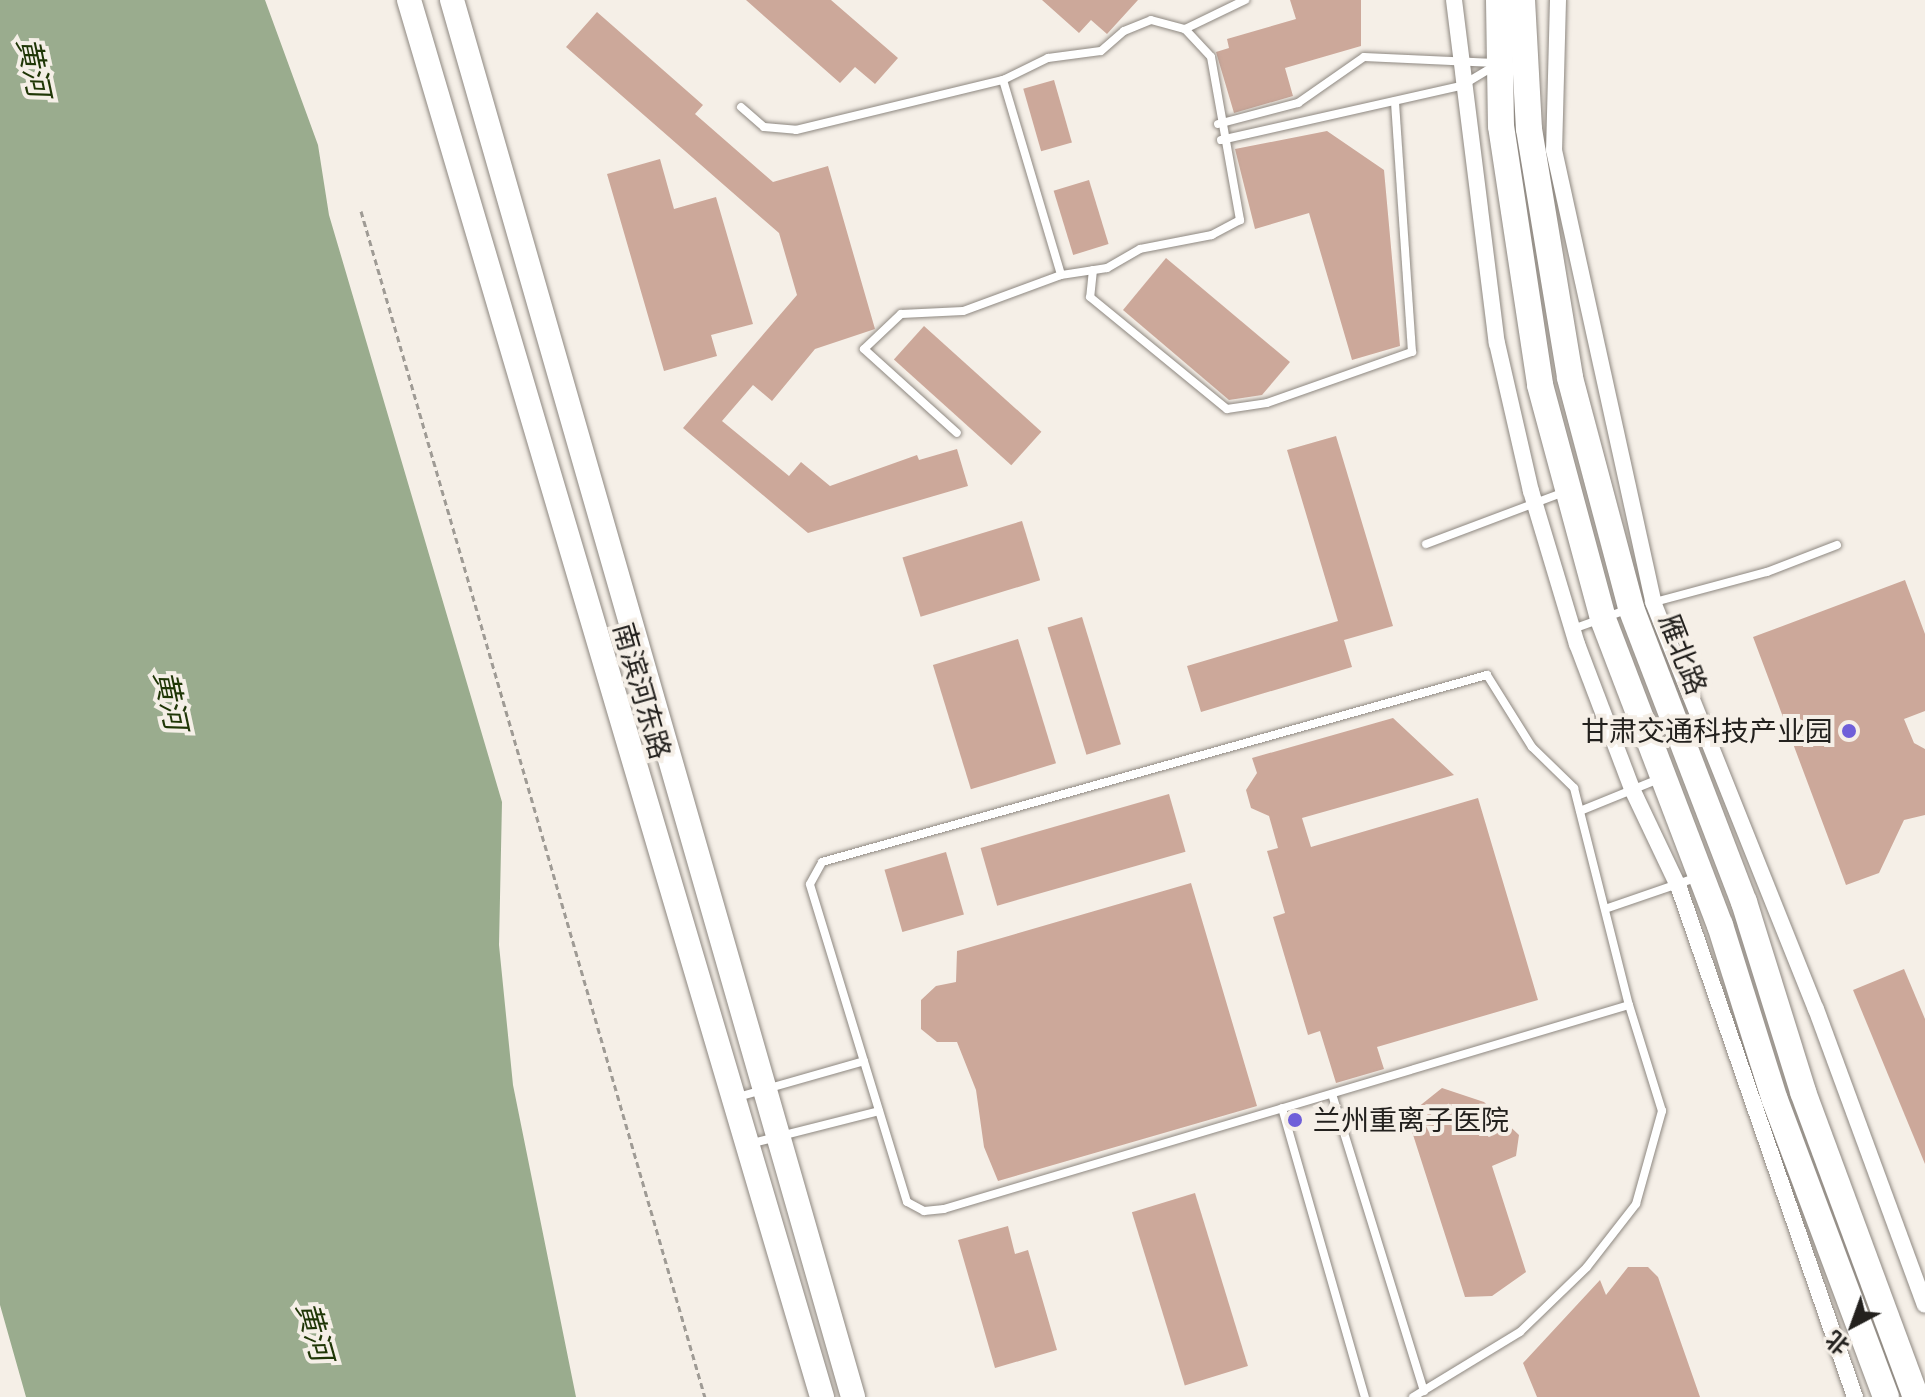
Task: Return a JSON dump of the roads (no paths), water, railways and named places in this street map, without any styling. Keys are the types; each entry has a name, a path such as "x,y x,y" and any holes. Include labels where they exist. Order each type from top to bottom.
{"main road":[{"path":"1499,0 1501,126 1540,385 1603,619 1663,777 1690,882 1886,1397"},
{"name":"雁北路","path":"1522,0 1529,129 1570,378 1642,605 1744,902 1803,1092 1916,1397"},
{"path":"412,10 453,5"},
{"name":"南滨河东路","path":"453,5 853,1397"},
{"name":"南滨河东路","path":"412,10 731,1099 822,1397"}],"street":[{"path":"1454,0 1461,86 1497,343 1535,504 1573,629 1632,789 1690,882 1855,1397"},
{"path":"1558,0 1554,150 1642,605 1816,1009 1925,1305"}],"lane":[{"path":"1185,29 1245,0"},
{"path":"741,107 764,127 796,130 1003,80 1048,58 1101,51 1137,24 1166,22 1185,29 1211,57 1218,124 1240,220 1212,235 1152,246 1093,270 1061,275 963,311 901,314 864,349 957,433"},
{"path":"1218,124 1298,103 1364,57 1500,63"},
{"path":"1221,140 1461,86 1500,63"},
{"path":"1003,80 1061,275"},
{"path":"1093,270 1090,297 1227,409 1267,403 1412,352 1395,102"},
{"path":"1426,544 1568,491"},
{"path":"1573,629 1642,605 1767,572 1837,545"},
{"path":"1413,1397 1520,1332 1587,1267 1636,1204 1662,1111 1629,1005 1574,788 1532,747 1487,675 832,854 810,884 907,1202 934,1211 1629,1005"},
{"path":"1580,811 1663,777"},
{"path":"1605,909 1690,882"},
{"path":"731,1099 864,1061"},
{"path":"1332,1094 1424,1391"},
{"path":"1282,1108 1365,1397"},
{"path":"745,1145 879,1111"}],"water":[{"name":"黄河","path":"0,0 265,0 318,145 329,215 502,802 499,945 513,1085 576,1397 26,1397 0,1305"}],"place":[{"name":"甘肃交通科技产业园","path":"1849,731"},
{"name":"兰州重离子医院","path":"1295,1120"}]}
